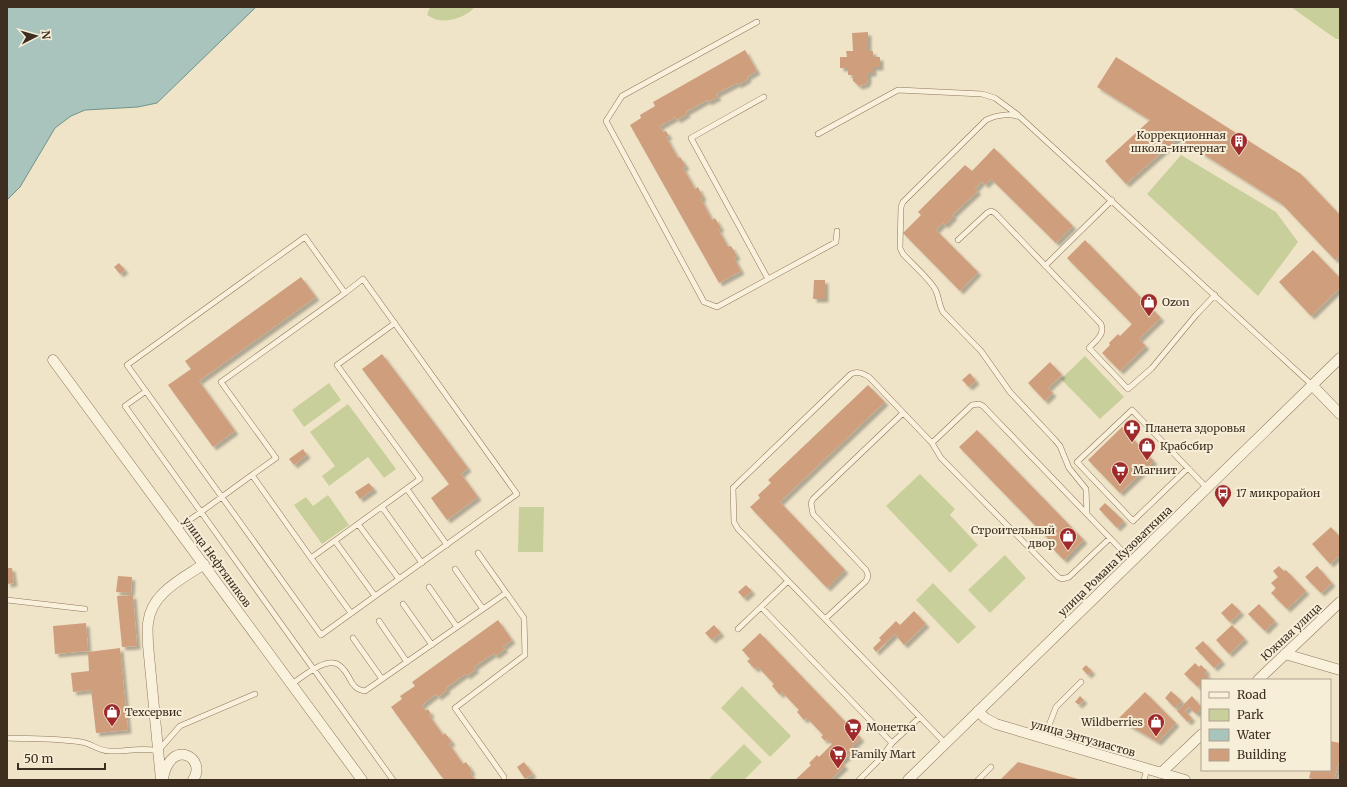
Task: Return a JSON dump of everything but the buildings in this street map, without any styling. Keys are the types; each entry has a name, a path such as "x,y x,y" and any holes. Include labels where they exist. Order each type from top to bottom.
{"street":[{"name":"улица Романа Кузоваткина","path":"908,780 1340,358"},
{"name":"улица Нефтяников","path":"53,360 362,780"},
{"path":"1312,385 1340,414"},
{"path":"162,780 148,645 148,622 154,604 166,590 204,564"},
{"name":"Южная улица","path":"1259,679 1340,602"},
{"path":"1285,654 1340,670"},
{"name":"улица Энтузиастов","path":"978,711 990,722 1185,780"},
{"path":"1161,773 1201,735"},
{"path":"162,780 169,762 174,756 180,754 191,757 195,762 196,769 193,780"}],"lane":[{"path":"757,22 622,96 606,122 704,302 717,307 836,242 837,231"},
{"path":"818,134 898,90 982,94 995,98 1020,117 1112,200 1312,385"},
{"path":"764,97 691,138 768,279"},
{"path":"1020,117 1014,114 993,116 986,120 903,202 901,207 900,248 903,254 932,285 936,291 943,312 981,351 1010,392 1060,446 1069,468 1086,489 1087,513"},
{"path":"1045,266 1112,200"},
{"path":"958,240 986,213 991,211 995,213 1101,324 1103,329 1102,335 1089,348 1128,389 1152,368 1196,315 1215,295"},
{"path":"178,528 201,512 221,497 276,458 221,382 363,279 517,494 321,635 221,497 127,365 305,237 345,292"},
{"path":"311,558 420,479 337,365 395,323"},
{"path":"945,743 735,525 733,488 851,374 857,372 863,373 869,377 932,443 941,458 1058,577 1062,579 1069,577 1110,538"},
{"path":"146,391 125,406 392,780"},
{"path":"932,443 972,405 979,404 983,406 1132,561"},
{"path":"1188,468 1134,521 1077,462 1132,410 1188,468 1207,488"},
{"path":"825,619 866,581 868,574 866,570 813,514 810,503 903,413"},
{"path":"252,475 351,614"},
{"path":"406,489 447,545"},
{"path":"382,507 422,563"},
{"path":"358,524 399,579"},
{"path":"335,540 375,596"},
{"path":"478,553 524,618 525,655 455,708 504,777 504,780"},
{"path":"455,569 483,609"},
{"path":"738,629 788,581"},
{"path":"428,587 457,627"},
{"path":"292,684 314,669 329,663 336,663 341,665 356,688 365,691 506,593"},
{"path":"7,600 85,609"},
{"path":"403,604 432,645"},
{"path":"761,607 892,743"},
{"path":"378,621 407,662"},
{"path":"354,638 382,679"},
{"path":"1044,738 1056,707 1082,682"},
{"path":"7,738 67,739 84,742 99,750 109,751 146,749 158,751 180,726 255,694"},
{"path":"859,780 882,757 892,743 920,717"},
{"path":"978,780 991,767"},
{"path":"1144,780 1147,769"}],"green space":[{"path":"430,7 475,7 463,16 454,19 436,20 427,15"},
{"path":"1291,7 1340,7 1340,39 1336,39"},
{"path":"1181,155 1276,212 1298,242 1258,296 1147,194"},
{"path":"1085,356 1124,397 1100,419 1061,379"},
{"path":"329,383 341,400 304,427 292,410"},
{"path":"348,404 396,469 384,478 368,457 329,486 322,476 335,466 310,432"},
{"path":"920,474 955,509 950,515 978,545 950,573 886,506"},
{"path":"328,495 349,525 322,544 294,505 306,497 313,506"},
{"path":"519,507 544,507 543,552 518,552"},
{"path":"1005,555 1026,578 990,613 968,590"},
{"path":"933,583 976,627 958,644 916,600"},
{"path":"742,686 791,736 770,757 721,708"},
{"path":"744,744 762,762 744,780 713,780 710,778"}],"water":[{"path":"7,7 256,7 157,103 138,107 85,110 71,116 55,128 20,187 7,200"}],"place":[{"name":"Коррекционная школа-интернат","path":"1239,156"},
{"name":"Ozon","path":"1149,317"},
{"name":"Планета здоровья","path":"1132,443"},
{"name":"Крабсбир","path":"1147,461"},
{"name":"Магнит","path":"1120,485"},
{"name":"17 микрорайон","path":"1223,508"},
{"name":"Строительный двор","path":"1068,551"},
{"name":"Техсервис","path":"112,727"},
{"name":"Wildberries","path":"1156,737"},
{"name":"Монетка","path":"853,742"},
{"name":"Family Mart","path":"838,769"}]}
